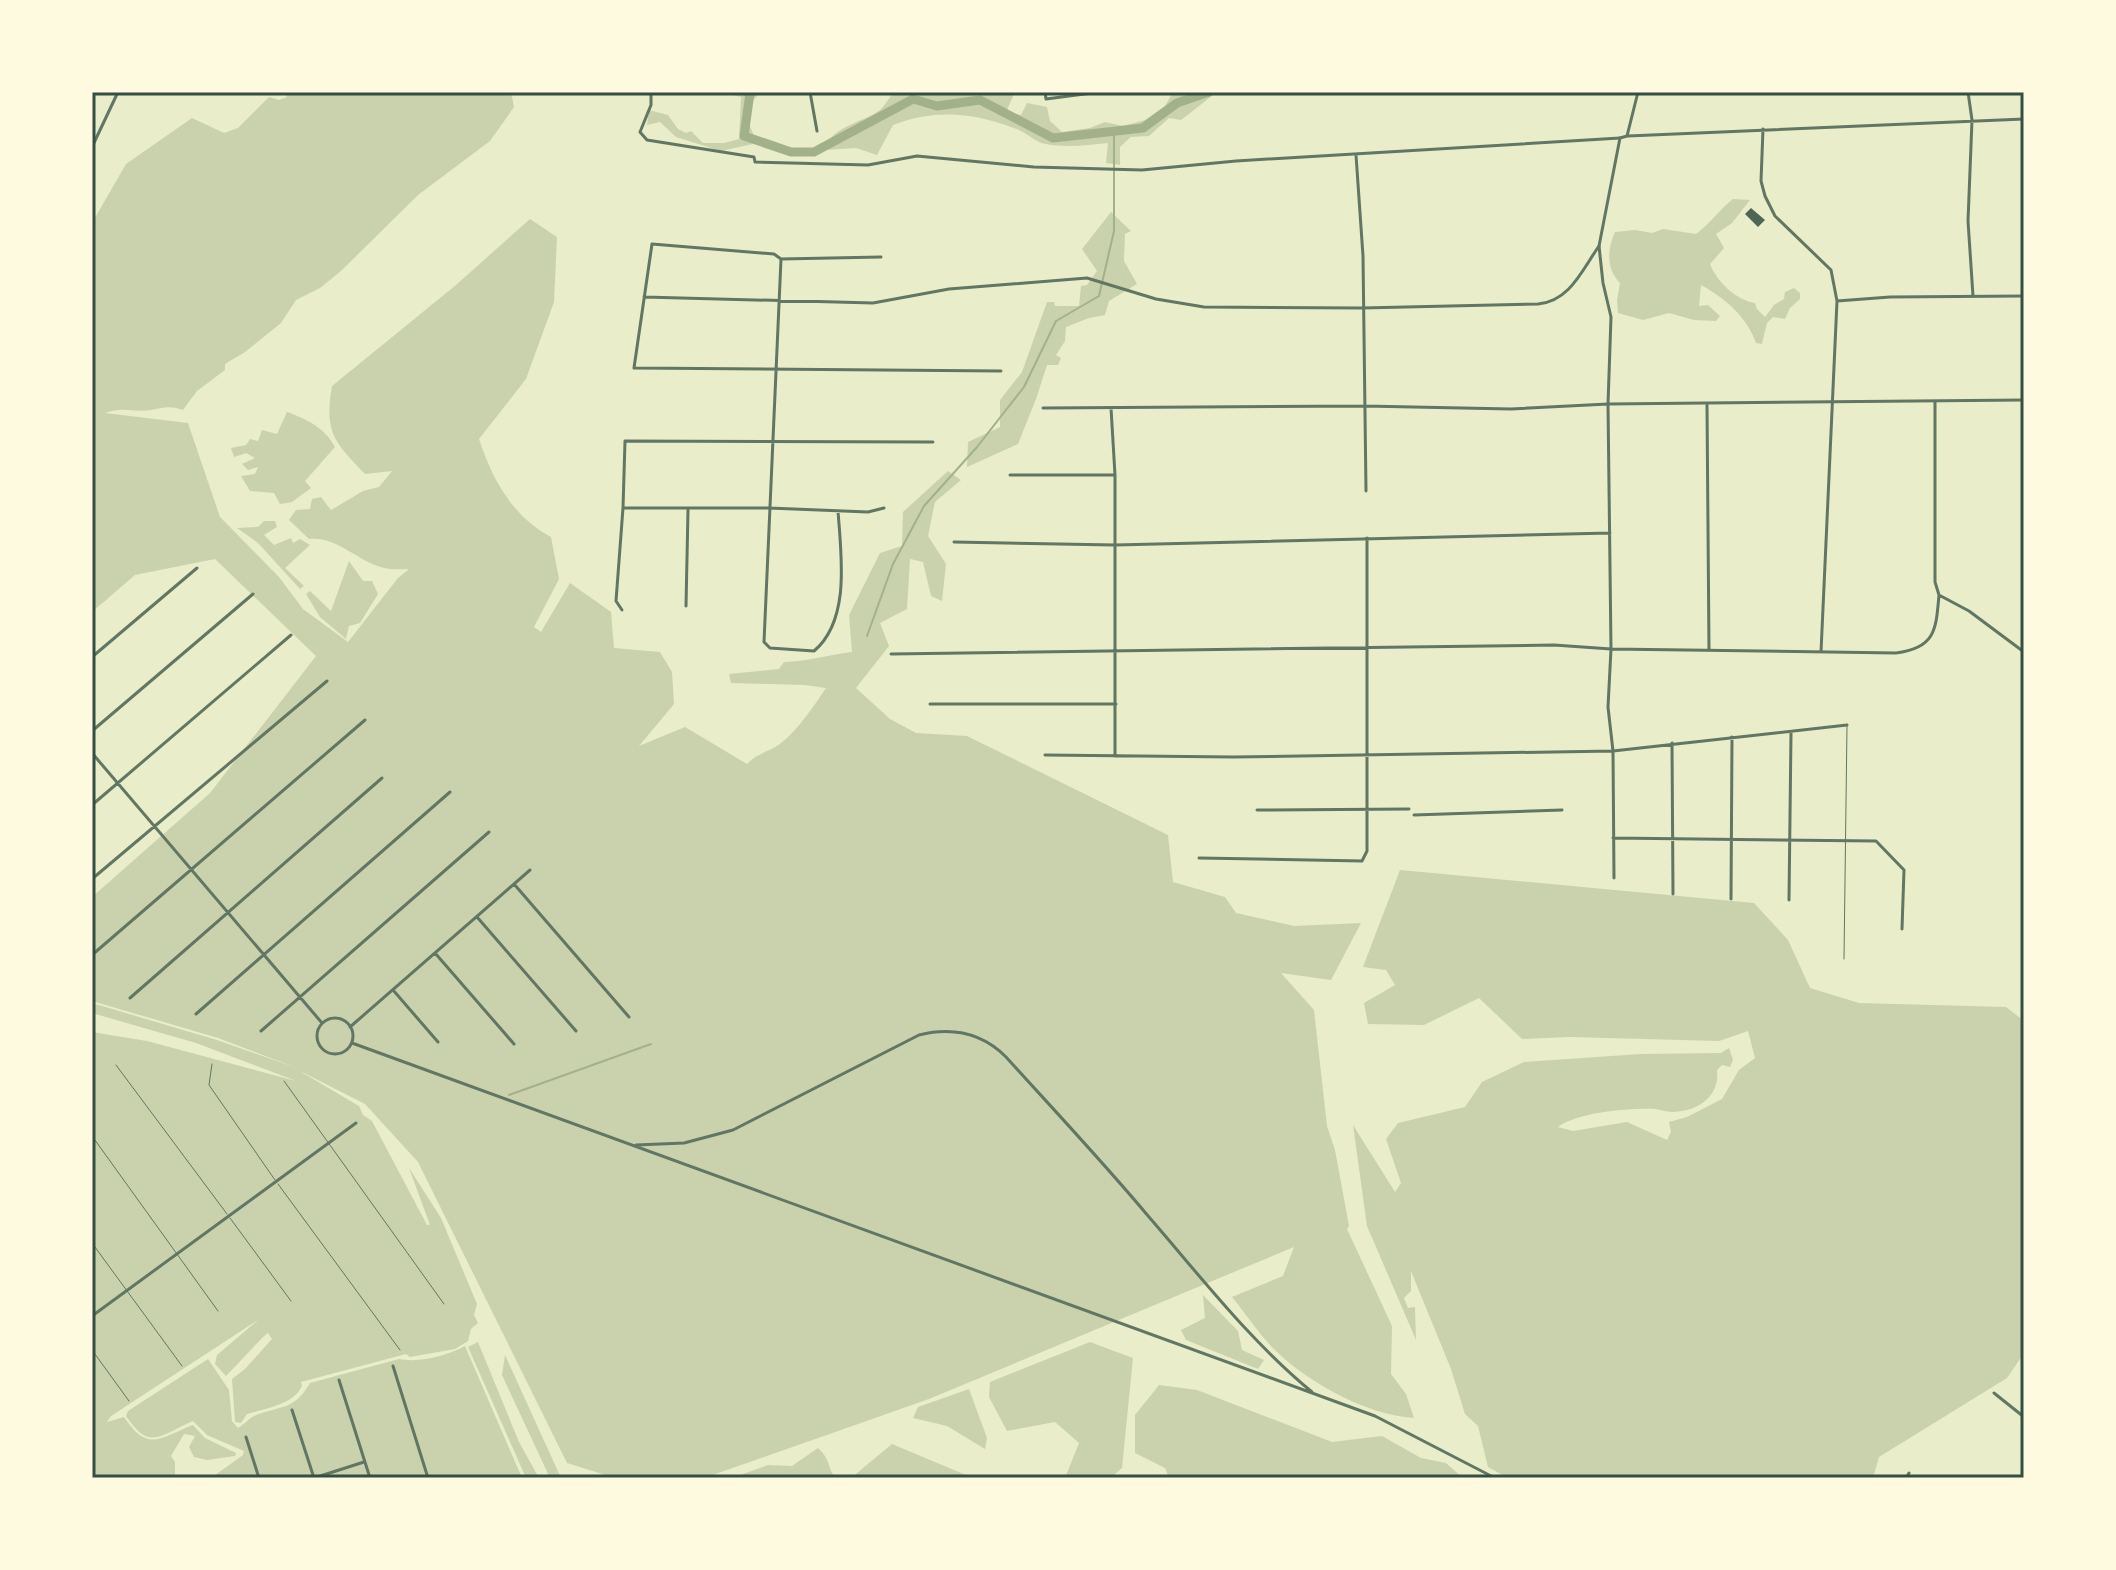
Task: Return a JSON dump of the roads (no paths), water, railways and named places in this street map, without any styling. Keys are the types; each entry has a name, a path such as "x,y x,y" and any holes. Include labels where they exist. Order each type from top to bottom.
{"street":[{"path":"92,147 118,92"},
{"path":"651,92 651,105 640,132 647,140 754,157 755,162 868,165 917,156 1036,167 1142,170 1627,136 2024,119"},
{"path":"810,92 817,131"},
{"path":"1045,92 1046,99 1100,92"},
{"path":"1627,136 1638,92"},
{"path":"1968,92 1972,120 1968,221 1973,296"},
{"path":"1763,129 1761,181 1765,196 1775,216 1831,270 1837,301 1821,652"},
{"path":"1614,878 1613,751 1608,707 1611,649 1608,404 1611,317 1599,246 1620,138"},
{"path":"1356,153 1363,256 1366,491"},
{"path":"881,257 781,259 774,254 652,244 634,368 1001,371"},
{"path":"644,297 873,303 949,289 1087,278 1156,299 1204,307 1362,308 1554,302 1569,290 1599,246"},
{"path":"781,259 764,642 770,648 814,651 827,640 837,613 840,591 838,511"},
{"path":"1837,301 2024,296"},
{"path":"1043,408 1364,406 1511,409 1608,404 2024,400"},
{"path":"891,654 1554,645 1611,649 1896,653 1928,641 1935,631 1939,595 1935,582 1935,402"},
{"path":"1707,405 1709,650"},
{"path":"1111,407 1115,475 1115,756"},
{"path":"622,610 616,601 625,441 933,442"},
{"path":"1010,475 1115,475"},
{"path":"623,508 868,512 884,508"},
{"path":"686,606 688,510"},
{"path":"954,542 1115,545 1610,533"},
{"path":"1199,858 1362,861 1367,851 1367,538"},
{"path":"92,657 197,568"},
{"path":"92,731 253,594"},
{"path":"1939,595 1969,611 2024,652"},
{"path":"92,805 291,635"},
{"path":"92,879 327,681"},
{"path":"930,704 1116,704"},
{"path":"92,955 365,720"},
{"path":"1045,755 1613,751 1847,725"},
{"path":"1789,900 1791,733"},
{"path":"1731,899 1732,737"},
{"path":"1672,743 1673,894"},
{"path":"92,753 322,1023"},
{"path":"130,998 382,778"},
{"path":"196,1014 450,792"},
{"path":"1257,810 1409,809"},
{"path":"1414,815 1562,810"},
{"path":"261,1031 489,832"},
{"path":"1613,838 1876,841 1904,870 1902,929"},
{"path":"350,1027 530,870"},
{"path":"514,884 629,1017"},
{"path":"477,917 576,1031"},
{"path":"435,953 514,1044"},
{"path":"393,990 438,1042"},
{"path":"339,1019 350,1027 352,1043 341,1054 325,1052 317,1039 322,1023 339,1019"},
{"path":"634,1145 707,1139 733,1130 919,1035 935,1031 973,1035 993,1044 1006,1057 1142,1208 1241,1325 1315,1394"},
{"path":"352,1043 1375,1416 1495,1478"},
{"path":"92,1316 356,1123"},
{"path":"393,1366 428,1478"},
{"path":"339,1380 370,1478"},
{"path":"1994,1393 2024,1417"},
{"path":"292,1410 314,1478 364,1462"},
{"path":"246,1437 259,1478"}],"lane":[{"path":"1844,959 1847,725"},
{"path":"212,1064 209,1085 400,1350"},
{"path":"116,1065 291,1301"},
{"path":"284,1081 444,1304"},
{"path":"92,1136 218,1311"},
{"path":"92,1243 182,1366"},
{"path":"92,1350 129,1401"}],"waterway":[{"path":"746,92 750,93 744,136 791,152 814,152 913,99 937,106 980,100 1053,138 1143,128 1177,103 1209,92"},
{"path":"867,636 893,564 924,506 977,447 1024,387 1056,321 1099,296 1114,231 1114,132"},
{"path":"509,1095 651,1044"}]}
